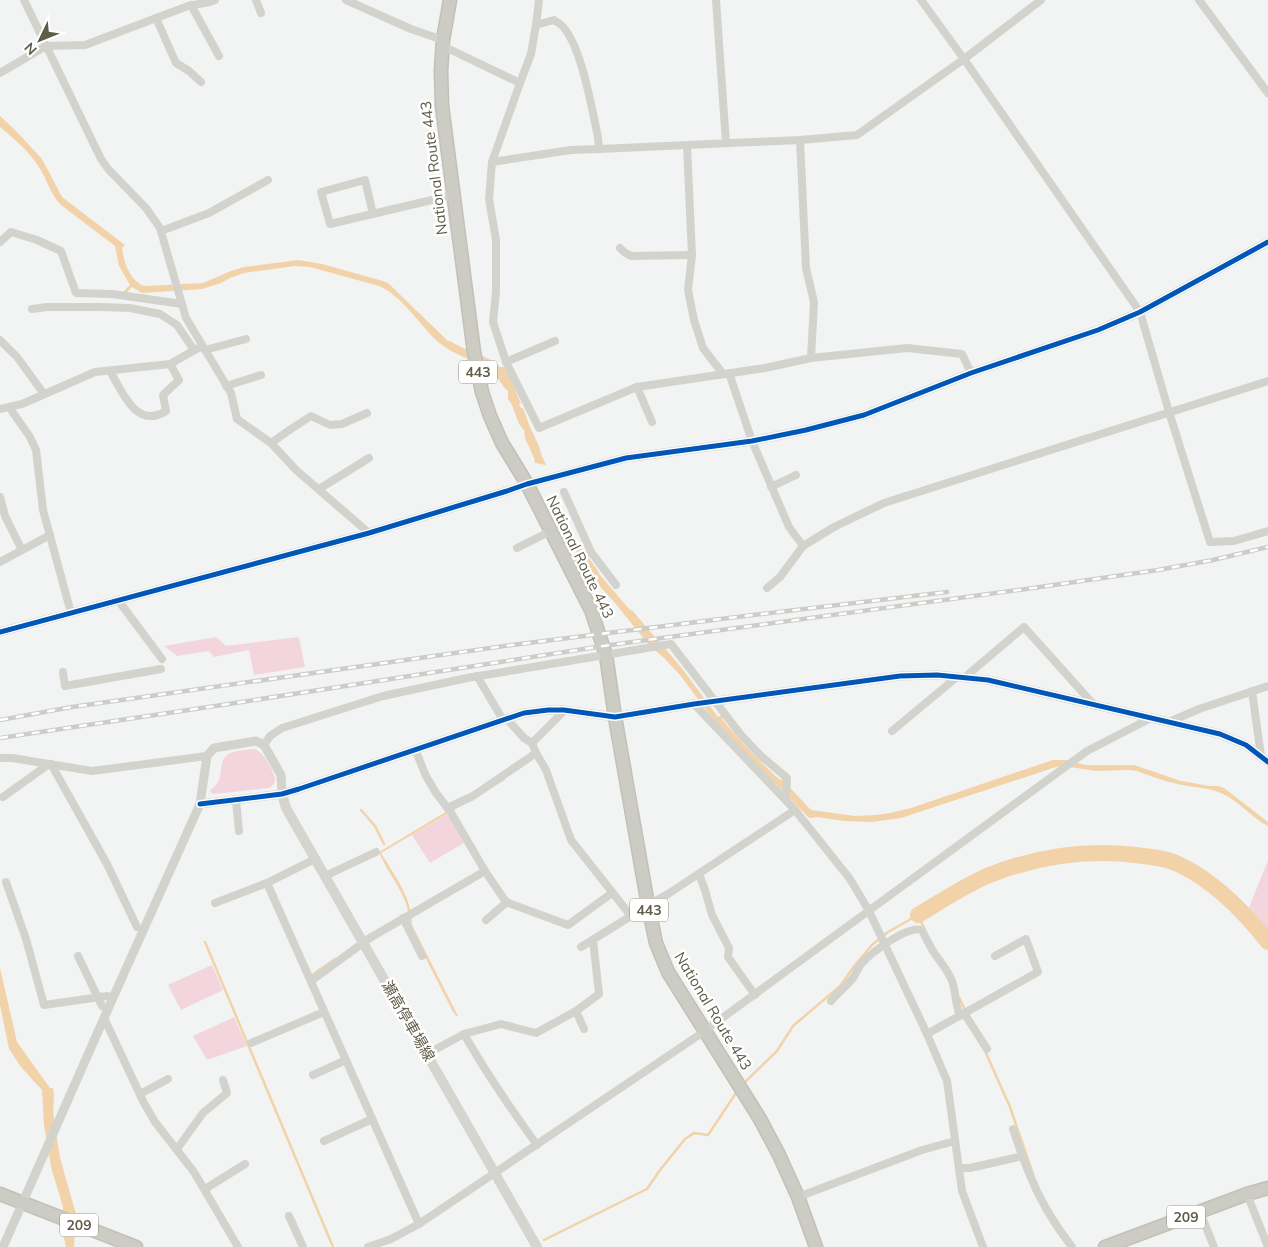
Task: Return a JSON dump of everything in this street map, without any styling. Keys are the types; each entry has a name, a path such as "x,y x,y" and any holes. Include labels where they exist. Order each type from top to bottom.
{"highway":[{"name":"National Route 443","path":"450,0 443,40 441,71 442,106 474,352 482,392 502,443 527,484 591,610 606,655 615,717 656,943 668,972 760,1119 779,1154 798,1197 816,1247"},
{"name":"209","path":"1105,1247 1247,1194 1268,1188"},
{"name":"209","path":"0,1194 136,1247"}],"main road":[{"name":"瀬高停車場線","path":"282,794 286,808 537,1247"}],"street":[{"path":"24,0 101,159 109,170 146,208 161,231 186,318 231,393 237,419 271,443 296,470 369,533"},
{"path":"0,73 46,46 85,46 191,5 215,0"},
{"path":"256,0 261,13"},
{"path":"346,0 360,3 411,29 443,40 447,48 520,83"},
{"path":"539,0 531,54 492,162 489,199 496,240 496,292 492,322 506,362 539,428 637,387 765,368 811,358 907,348 962,354 971,373"},
{"path":"716,0 726,143"},
{"path":"921,0 964,58 1140,312 1210,542 1234,541 1268,531"},
{"path":"492,162 571,150 687,146 857,135 1041,0"},
{"path":"1199,0 1268,93"},
{"path":"191,5 219,56"},
{"path":"156,18 176,63 201,82"},
{"path":"536,25 554,20 561,24 572,40 581,62 599,149"},
{"path":"800,140 806,268 814,302 811,358"},
{"path":"687,146 692,255 688,290 694,320 703,348 726,374 788,527 803,546"},
{"path":"161,231 209,213 268,180"},
{"path":"373,214 365,180 321,192 330,224 373,214 453,195"},
{"path":"0,242 11,232 37,240 61,251 76,293 112,294 182,304"},
{"path":"0,632 369,533 527,484 626,458 752,441 864,415 971,373 1098,330 1140,312 1268,242"},
{"path":"620,248 631,256 692,255"},
{"path":"32,309 47,307 107,307 130,308 160,314 177,325 194,350"},
{"path":"0,409 22,404 95,372 170,364 194,350 246,339"},
{"path":"0,340 17,356 44,394"},
{"path":"506,362 555,341"},
{"path":"110,371 128,404 144,416 159,415 166,411 163,395 179,380 170,364"},
{"path":"226,386 261,375"},
{"path":"767,588 780,577 803,546 834,527 884,503 1268,381"},
{"path":"637,387 652,422"},
{"path":"9,407 30,437 36,450 43,510 71,613"},
{"path":"271,443 290,428 311,416 330,425 342,424 367,413"},
{"path":"319,490 368,458"},
{"path":"772,487 796,475"},
{"path":"564,492 591,552 616,585"},
{"path":"0,497 5,516 22,550"},
{"path":"517,548 551,531"},
{"path":"0,562 50,535"},
{"path":"567,563 591,552"},
{"path":"118,600 162,659"},
{"path":"892,731 1024,627 1094,705"},
{"path":"264,745 270,736 282,728 383,696 476,676 671,644 741,735 761,756 787,778 786,800"},
{"path":"63,672 65,686 161,669"},
{"path":"200,804 282,794 524,713 565,710 615,717 694,704 900,676 937,675 988,680 1220,734 1246,746 1264,759"},
{"path":"476,676 505,719 532,744 546,770 571,840 631,916"},
{"path":"1169,722 1199,709 1268,686"},
{"path":"1252,691 1264,759"},
{"path":"694,704 795,810 850,879 869,911 947,1081 962,1191 983,1247"},
{"path":"532,744 565,710"},
{"path":"368,1247 392,1239 419,1224 537,1145 755,995 1087,751 1151,718"},
{"path":"3,1247 200,804 207,756 214,748 256,741 264,745 280,775 282,794"},
{"path":"415,749 426,776 436,793 447,808 484,871 506,902 568,925 612,893"},
{"path":"447,808 473,796 536,753"},
{"path":"0,758 12,758 92,771 207,756"},
{"path":"4,797 50,764"},
{"path":"50,764 107,864 137,927"},
{"path":"236,800 240,831"},
{"path":"581,947 648,907 795,810"},
{"path":"325,876 376,852"},
{"path":"215,903 266,883 315,859"},
{"path":"310,981 363,943 484,871"},
{"path":"699,874 710,909 729,948 728,957 755,995"},
{"path":"6,882 26,939 44,1005 102,996"},
{"path":"266,883 419,1224"},
{"path":"486,920 507,902"},
{"path":"403,918 422,956"},
{"path":"830,1001 853,977 861,965 884,943 904,933 918,929 922,930 952,980 957,1008 987,1049"},
{"path":"427,1054 464,1034 501,1024 536,1033 576,1011 600,994 593,940"},
{"path":"927,1034 1038,972 1026,940 995,956"},
{"path":"78,956 102,996 102,1006"},
{"path":"576,1011 584,1029"},
{"path":"251,1043 324,1012"},
{"path":"104,1018 140,1094 156,1122 194,1171 238,1247"},
{"path":"464,1034 482,1066 537,1145"},
{"path":"313,1075 346,1060"},
{"path":"140,1094 168,1079"},
{"path":"177,1150 204,1113 228,1093 223,1080"},
{"path":"324,1140 372,1119"},
{"path":"1013,1129 1029,1174 1042,1201 1072,1247"},
{"path":"798,1197 922,1150 956,1141"},
{"path":"959,1168 970,1168 1023,1156"},
{"path":"204,1189 245,1164"},
{"path":"1247,1194 1268,1247"},
{"path":"1200,1212 1214,1247"},
{"path":"289,1216 303,1247"}],"shaded area":[{"path":"0,116 42,159 62,197 125,245 122,248 128,270 135,280 144,286 203,283 244,267 298,260 322,264 388,283 448,341 489,359 500,367 504,367 515,387 521,403 519,404 523,408 546,465 535,463 525,438 524,430 519,424 508,399 508,391 495,374 488,368 443,346 403,303 379,286 310,267 295,266 244,273 202,289 142,293 132,287 124,295 122,293 130,285 119,266 115,246 61,205 35,161 0,127"},
{"path":"556,496 572,536 600,575 681,667 718,717 722,715 724,717 722,719 750,751 780,780 782,779 811,810 855,816 890,813 911,808 1053,760 1065,760 1086,765 1134,765 1181,781 1218,786 1224,788 1268,822 1268,826 1229,797 1212,790 1173,783 1137,771 1095,771 1064,766 901,818 872,822 844,821 817,817 809,818 752,762 709,714 680,675 649,645 596,582 578,558 552,506"},
{"path":"216,637 226,646 299,637 305,667 254,675 249,650 214,657 209,651 177,656 164,646"},
{"path":"255,749 266,759 274,775 275,781 273,785 269,788 211,793 210,790 218,782 222,763 227,755 237,751"},
{"path":"504,777 505,780 381,853 406,897 412,925 458,1016 456,1016 409,925 409,915 403,895 379,852"},
{"path":"448,814 464,843 430,863 412,835"},
{"path":"1268,860 1268,936 1247,913"},
{"path":"212,965 223,990 181,1010 168,985"},
{"path":"0,968 17,1042 50,1088 53,1088 53,1112 60,1158 76,1214 74,1247 66,1247 62,1229 63,1207 51,1167 44,1125 42,1090 21,1067 9,1049 0,1005"},
{"path":"234,1017 247,1046 207,1060 193,1036"}],"waterway":[{"path":"361,810 375,826 384,844"},
{"path":"918,915 970,884 1005,869 1060,856 1117,853 1164,859 1193,872 1228,899 1268,942"},
{"path":"743,1084 777,1051 793,1026 840,986 872,945 888,932 918,915 924,928"},
{"path":"205,942 333,1247"},
{"path":"312,975 335,959"},
{"path":"959,997 965,1010"},
{"path":"985,1051 1010,1107 1033,1174"},
{"path":"544,1240 647,1189 685,1139 694,1133 708,1135 738,1090"}],"railway":[{"path":"0,738 603,646 1158,570 1268,547"},
{"path":"0,720 72,707 512,645 947,592"}],"cycle path":[{"path":"0,632 369,533 527,484 626,458 752,441 864,415 971,373 1098,330 1140,312 1268,242"},
{"path":"200,804 282,794 524,713 564,710 615,717 694,704 900,676 937,675 988,680 1220,734 1246,745 1268,762"}]}
